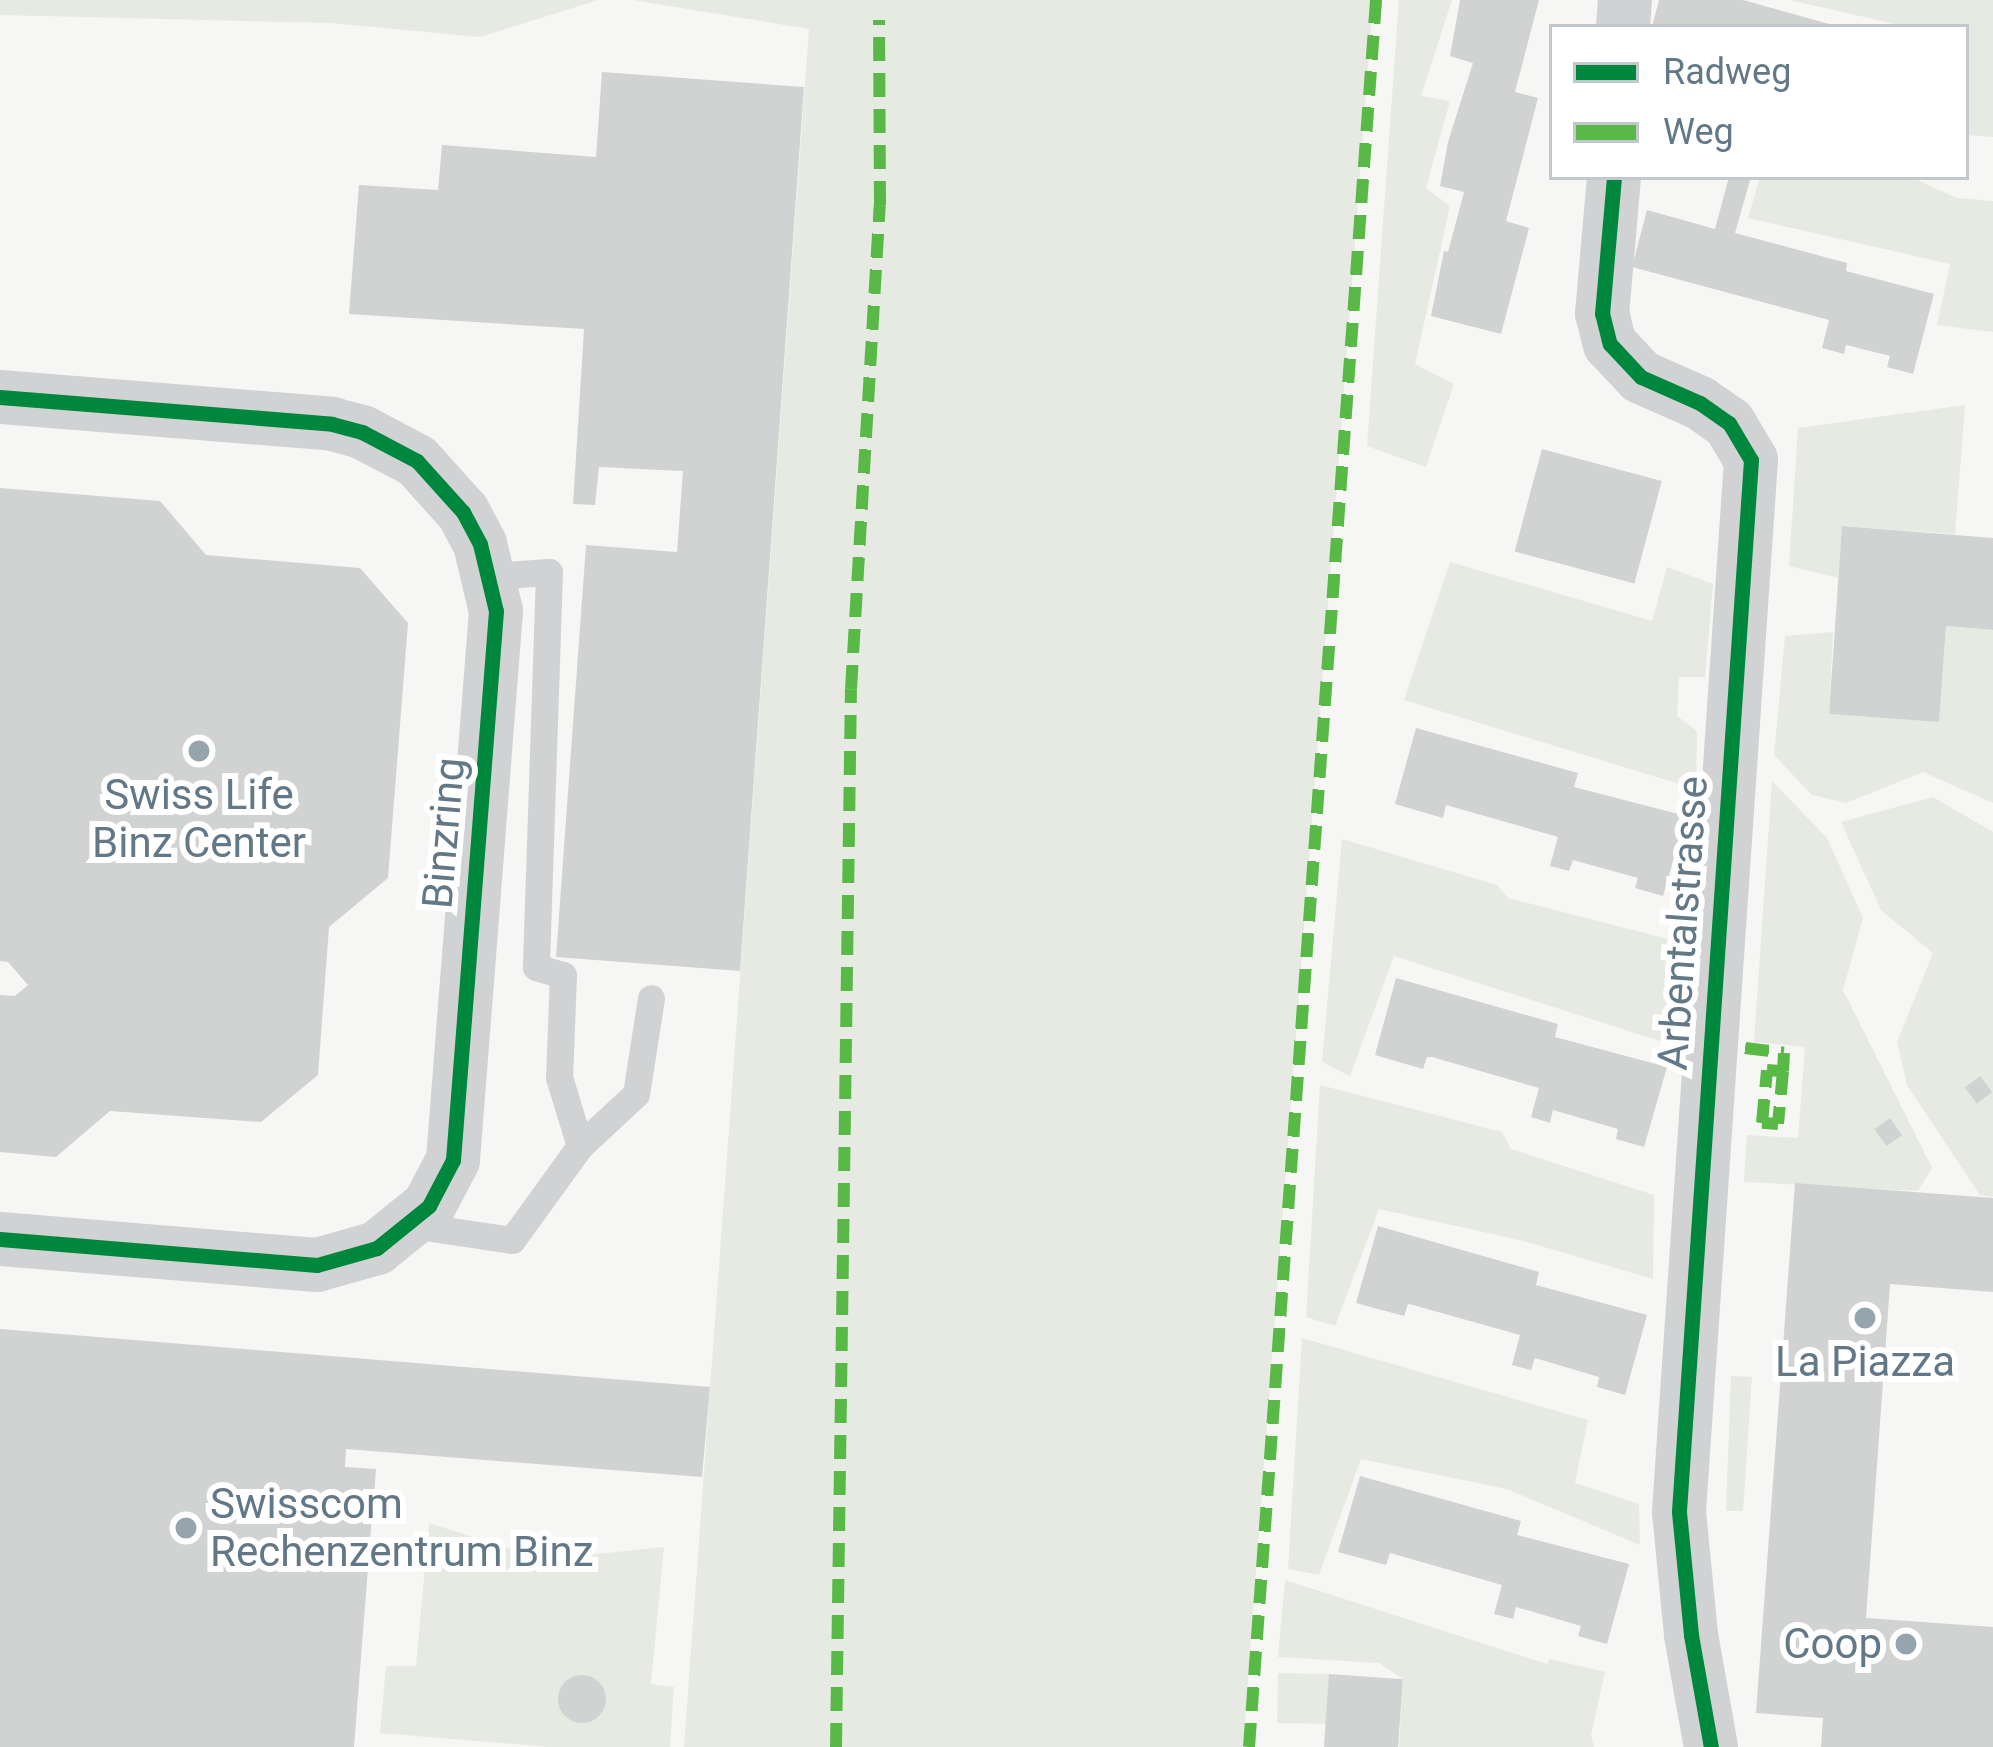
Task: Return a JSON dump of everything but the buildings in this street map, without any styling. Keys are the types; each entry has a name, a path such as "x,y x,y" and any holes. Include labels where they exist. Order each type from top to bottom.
{"street":[{"name":"Arbentalstrasse","path":"1614,180 1602,313 1610,344 1641,377 1700,403 1729,423 1751,460 1679,1512 1691,1635 1711,1747"},
{"name":"Binzring","path":"0,397 332,424 392,444 440,482 480,544 496,611 453,1160 443,1184 412,1225 368,1253 317,1265 0,1239"}],"lane":[{"path":"488,576 549,572 536,967 563,976 559,1077 580,1146"},
{"path":"412,1225 512,1240 580,1146 636,1094 651,998"}],"shaded area":[{"path":"0,0 598,0 480,37 331,23 0,15"},
{"path":"633,0 1373,0 1243,1747 684,1747 809,29"},
{"path":"1399,0 1452,0 1421,96 1450,101 1426,188 1450,206 1415,364 1454,384 1426,467 1367,446"},
{"path":"1790,0 1993,0 1993,137 1969,135 1969,24 1895,24"},
{"path":"1759,180 1918,180 1957,198 1993,201 1993,332 1937,325 1950,264 1748,218"},
{"path":"1965,405 1955,534 1843,526 1838,578 1789,566 1798,428"},
{"path":"1450,562 1652,621 1667,567 1713,584 1705,677 1679,677 1677,716 1697,731 1696,789 1404,700"},
{"path":"1946,626 1993,630 1993,803 1923,772 1846,803 1812,795 1774,755 1785,636 1833,632 1829,714 1939,722"},
{"path":"1772,781 1827,838 1863,918 1843,990 1932,1168 1918,1191 1744,1182 1747,1135 1798,1138 1805,1047 1754,1042"},
{"path":"1933,797 1993,832 1993,1197 1980,1195 1907,1085 1897,1042 1933,953 1881,910 1841,822"},
{"path":"1342,839 1497,885 1508,898 1683,943 1666,1043 1394,956 1350,1076 1322,1062"},
{"path":"1320,1085 1502,1132 1511,1149 1654,1195 1653,1279 1524,1241 1379,1209 1335,1326 1306,1317"},
{"path":"1302,1338 1588,1420 1575,1483 1639,1504 1640,1545 1507,1489 1361,1459 1319,1575 1288,1569"},
{"path":"1731,1376 1752,1377 1743,1511 1726,1511"},
{"path":"429,1523 523,1553 579,1556 664,1547 651,1684 674,1687 670,1747 550,1747 380,1733 386,1666 416,1666"},
{"path":"1285,1580 1547,1664 1550,1659 1605,1672 1591,1735 1594,1747 1399,1747 1403,1679 1379,1663 1278,1657"},
{"path":"1278,1673 1329,1674 1328,1724 1277,1723"}],"marked path":[{"path":"1249,1747 1376,0"},
{"path":"836,1747 851,689 880,205 879,20"},
{"path":"1745,1048 1784,1053 1783,1071 1778,1124 1762,1123 1767,1070 1783,1071"}],"cycle path":[{"path":"1614,180 1602,313 1610,344 1641,377 1700,403 1729,423 1751,460 1679,1512 1691,1635 1711,1747"},
{"path":"0,397 332,424 362,432 417,461 463,512 480,544 496,611 453,1160 429,1206 377,1248 317,1265 0,1239"}],"place":[{"name":"Swiss Life Binz Center","path":"199,751"},
{"name":"La Piazza","path":"1865,1318"},
{"name":"Swisscom Rechenzentrum Binz","path":"186,1528"},
{"name":"Coop","path":"1906,1644"}]}
